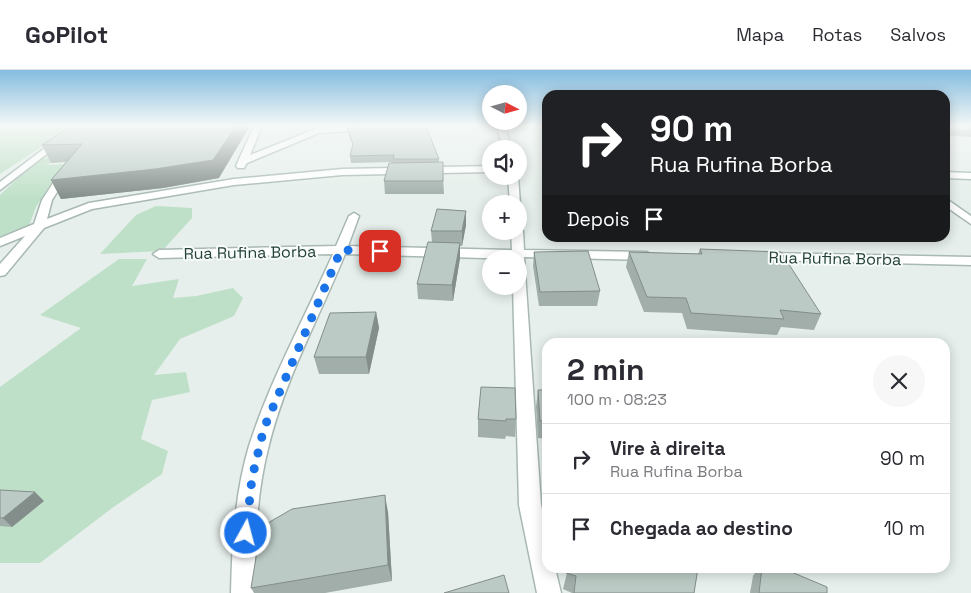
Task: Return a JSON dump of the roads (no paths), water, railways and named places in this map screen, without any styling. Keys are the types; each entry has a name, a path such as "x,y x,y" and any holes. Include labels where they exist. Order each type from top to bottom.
{"street":[{"path":"0,187 45,150"},
{"path":"234,182 248,150"},
{"path":"244,160 268,150"},
{"path":"0,272 39,227 47,200 67,169"},
{"path":"0,242 72,212 108,201 234,182 342,172 482,169"},
{"path":"950,175 971,176"},
{"path":"950,205 971,221"},
{"path":"243,593 243,551 252,478 264,428 354,216"},
{"name":"Rua Rufina Borba","path":"159,254 341,250 482,253"},
{"name":"Rua Rufina Borba","path":"527,254 656,256"},
{"name":"Rua Rufina Borba","path":"755,257 971,261"},
{"path":"521,295 530,505 542,561"},
{"path":"545,573 549,593"}]}
